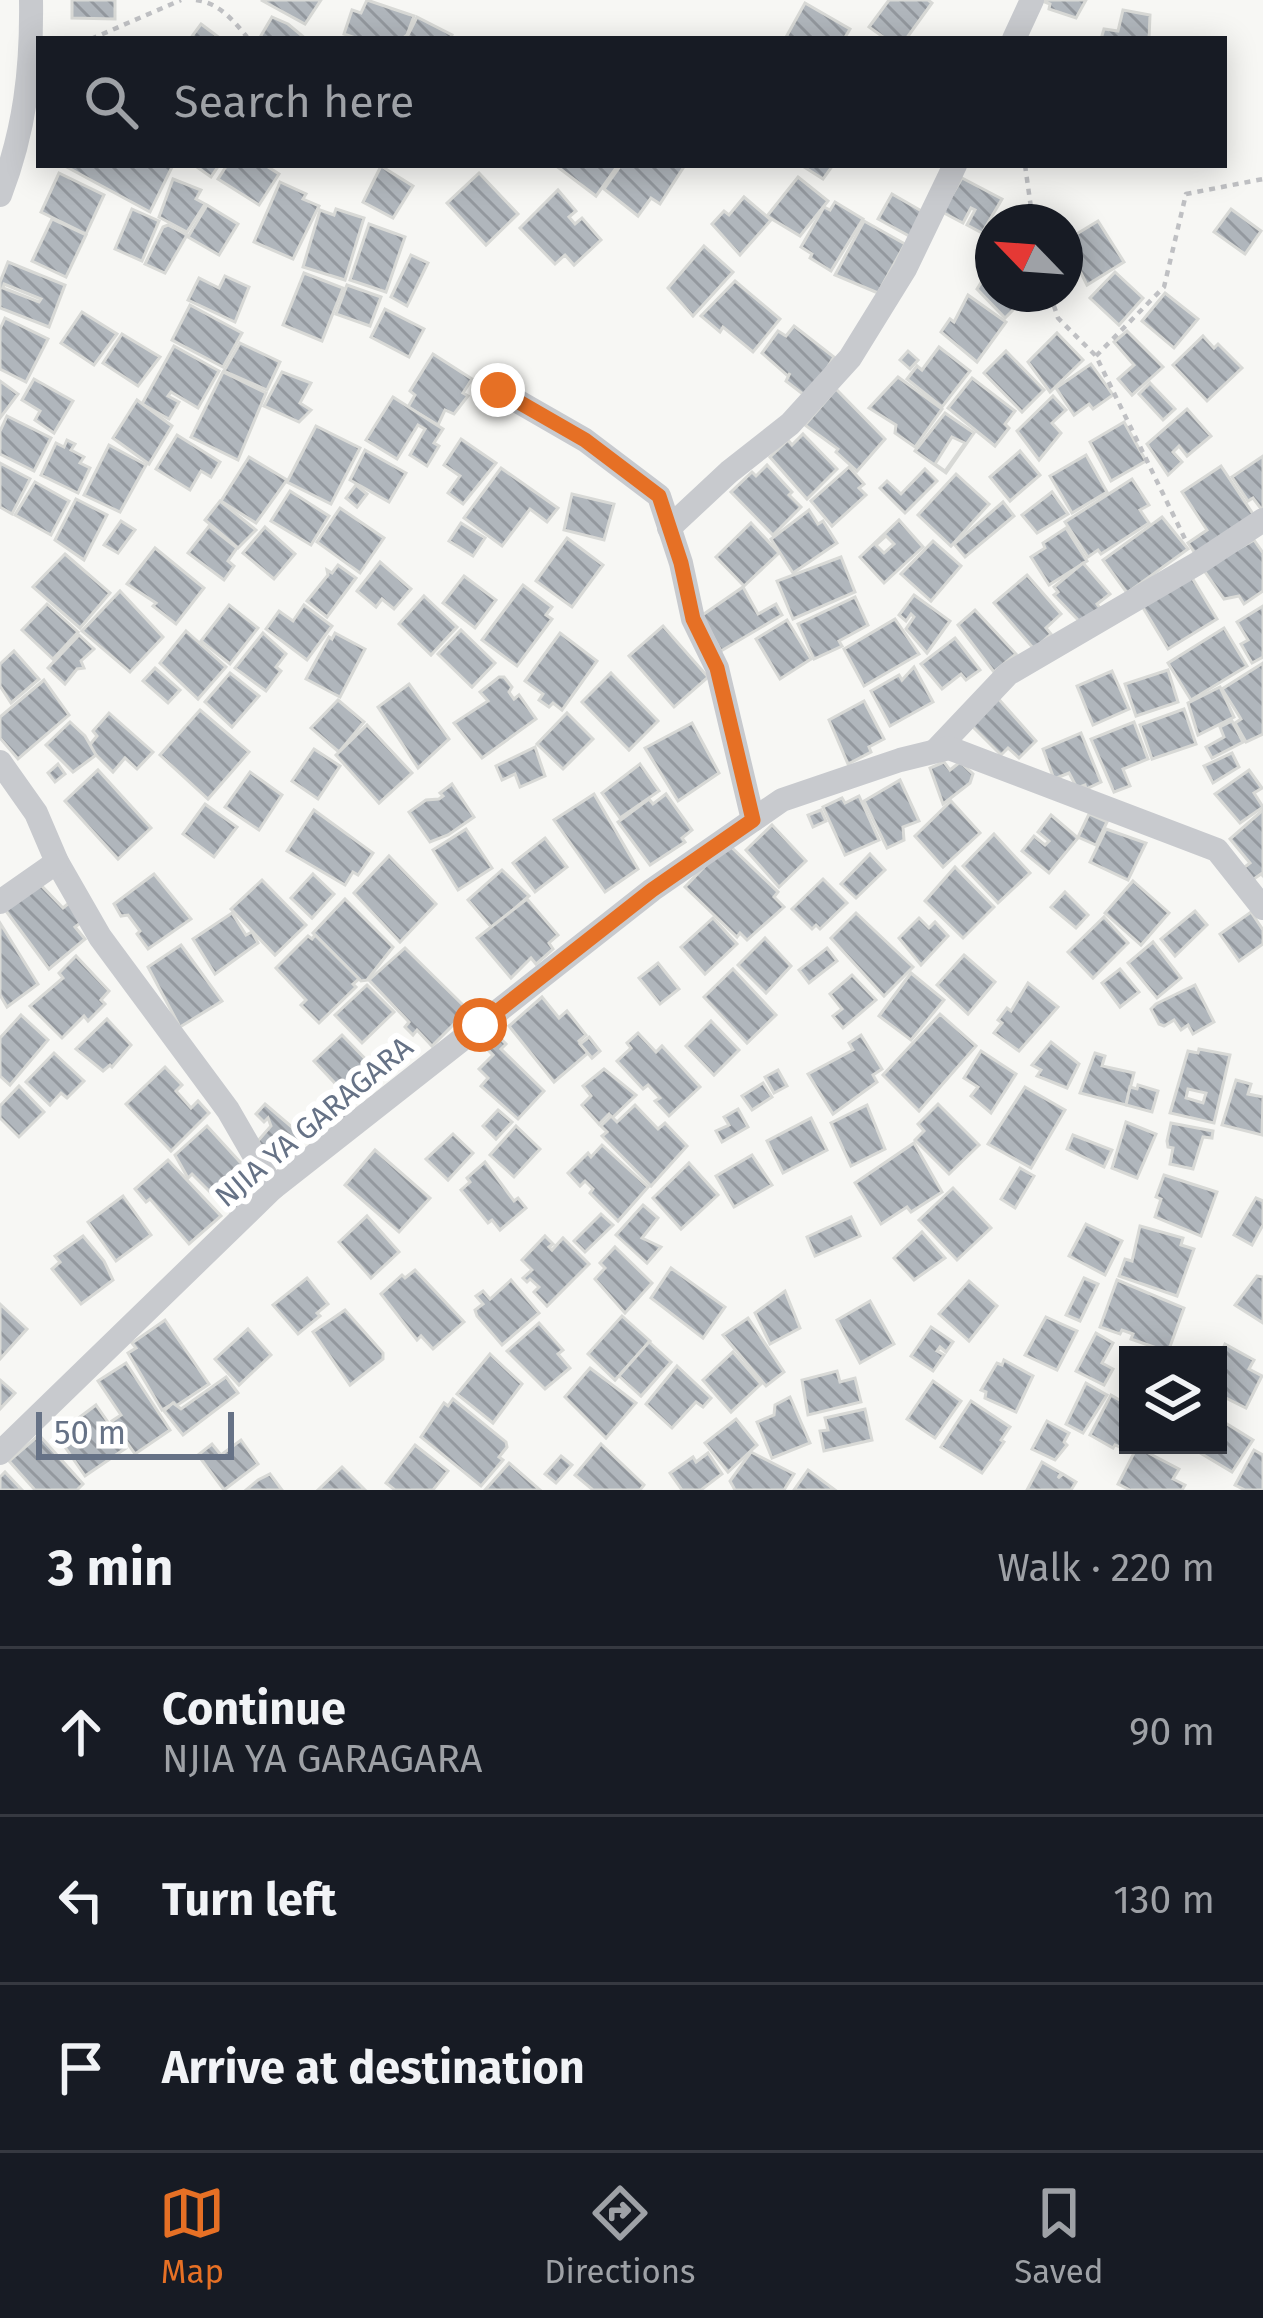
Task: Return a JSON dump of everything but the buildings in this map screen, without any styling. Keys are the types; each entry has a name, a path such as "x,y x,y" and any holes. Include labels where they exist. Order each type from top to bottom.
{"street":[{"path":"0,196 19,146 31,72 31,0"},
{"path":"1015,36 1032,0"},
{"path":"669,528 790,424 850,358 905,268 954,168"},
{"path":"498,390 585,440 659,496 693,619 717,668 753,820"},
{"path":"937,749 1008,674 1263,520"},
{"path":"937,749 960,751 1217,850 1263,908"},
{"name":"NJIA YA GARAGARA","path":"0,1453 273,1188 652,890 782,800 937,749"},
{"path":"0,762 36,813 57,862 100,937 228,1110 273,1188"},
{"path":"0,902 57,862"}],"path":[{"path":"98,36 181,0"},
{"path":"196,0 209,2 231,17 246,36"},
{"path":"1025,168 1030,204"},
{"path":"1096,356 1164,287 1186,194 1263,179"},
{"path":"1056,312 1096,356 1198,563"}],"route":[{"path":"480,1025 652,890 753,820 717,668 693,619 659,496 585,440 498,390"}]}
